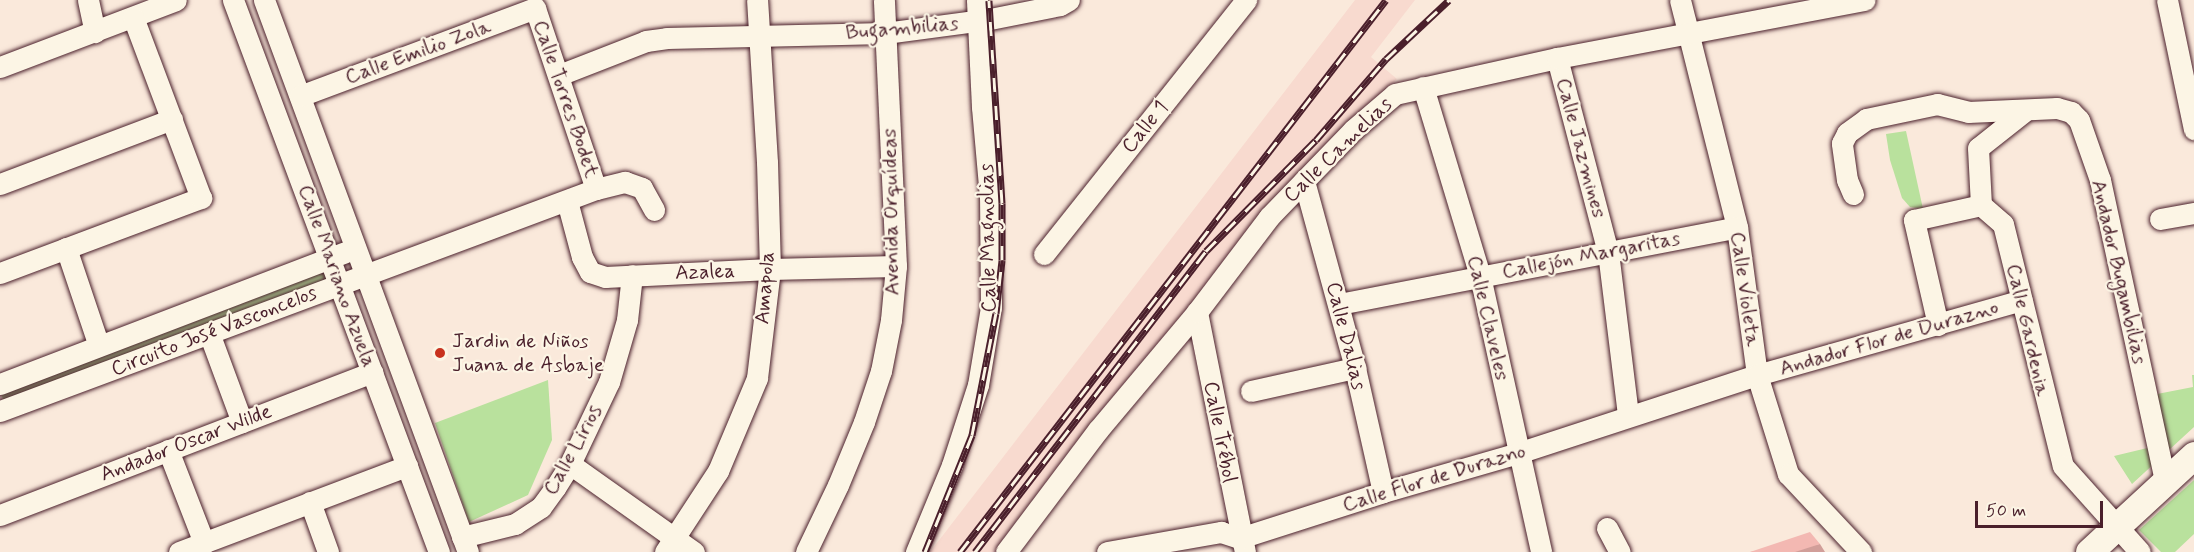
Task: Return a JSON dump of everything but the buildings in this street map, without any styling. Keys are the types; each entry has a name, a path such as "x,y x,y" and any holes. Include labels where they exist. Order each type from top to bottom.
{"main road":[{"path":"2089,552 2194,455"}],"street":[{"path":"88,0 95,32"},
{"path":"0,67 176,0"},
{"name":"Calle Mariano Azuela","path":"233,0 331,257 439,552"},
{"name":"Calle Mariano Azuela","path":"264,0 465,544"},
{"name":"Amapola","path":"671,545 718,471 757,378 770,269 767,162 757,0"},
{"name":"Avenida Orquídeas","path":"806,552 838,485 881,371 891,320 896,266 884,0"},
{"name":"Bugambilias","path":"559,75 646,41 667,38 885,33 978,10 1045,9 1069,0"},
{"name":"Calle 1","path":"1044,254 1246,0"},
{"name":"Calle Violeta","path":"1680,0 1737,227 1756,375 1788,474 1861,552"},
{"name":"Calle Camelias","path":"1006,552 1098,430 1197,312 1238,256 1304,181 1370,113 1395,94 1557,58 1865,0"},
{"path":"2168,0 2194,129"},
{"name":"Calle Emilio Zola","path":"300,96 535,8"},
{"name":"Calle Torres Bodet","path":"535,8 596,189"},
{"name":"Calle Magnolias","path":"916,552 952,465 978,385 991,307 990,197 982,107 978,10"},
{"path":"0,273 201,198 133,17"},
{"name":"Calle Jazmines","path":"1557,58 1608,252 1628,416"},
{"name":"Calle Claveles","path":"1423,87 1480,276 1541,552"},
{"path":"1853,194 1847,180 1842,143 1846,133 1866,119 1937,104 1968,112 2026,110"},
{"name":"Andador Bugambilias","path":"2026,110 2057,108 2071,112 2079,120 2086,134 2100,180 2165,481"},
{"path":"1978,148 2026,110"},
{"path":"1938,325 1914,220 1981,205 1978,148 1968,112"},
{"path":"0,184 172,119"},
{"name":"Calle Dalias","path":"1304,181 1339,304 1383,492"},
{"name":"Circuito José Vasconcelos","path":"0,411 596,189 625,182 642,188 654,210"},
{"name":"Azalea","path":"567,201 582,258 590,272 605,277 896,266"},
{"name":"Calle Gardenia","path":"1981,205 2003,224 2044,399 2063,466 2140,552"},
{"path":"2160,219 2194,213"},
{"name":"Callejón Margaritas","path":"1339,304 1737,227"},
{"path":"66,248 99,346"},
{"name":"Circuito José Vasconcelos","path":"0,384 356,248"},
{"name":"Calle Lirios","path":"465,544 515,524 541,507 570,465 609,382 627,320 632,275"},
{"name":"Andador Flor de Durazno","path":"1756,375 2022,300"},
{"name":"Calle Trébol","path":"1197,312 1243,545"},
{"path":"209,333 242,422"},
{"path":"1251,391 1355,368"},
{"name":"Andador Oscar Wilde","path":"0,515 373,372"},
{"name":"Calle Flor de Durazno","path":"1107,552 1221,532 1243,545 1383,492 1518,453 1756,375"},
{"path":"168,450 204,543"},
{"path":"570,465 671,545 694,552"},
{"path":"179,552 407,466"},
{"path":"310,502 328,552"},
{"path":"1607,528 1620,552"}],"shaded area":[{"path":"1355,0 1415,0 1371,57 1397,79 1320,154 997,552 930,552"}],"green space":[{"path":"1906,131 1923,209 1910,207 1902,198 1890,160 1886,134"},
{"path":"327,266 332,280 3,400 0,385"},
{"path":"2192,375 2194,375 2194,427 2132,484 2114,456 2164,444 2152,395 2193,387"},
{"path":"548,380 552,440 528,495 469,522 435,423"},
{"path":"2194,480 2194,534 2175,552 2161,552 2139,530"}],"railway":[{"path":"925,552 972,435 996,313 1002,260 1002,203 989,0"},
{"path":"960,552 1386,0"},
{"path":"975,552 1206,251 1316,140 1386,59 1449,0"}],"place":[{"name":"Jardin de Niños Juana de Asbaje","path":"440,353"}]}
